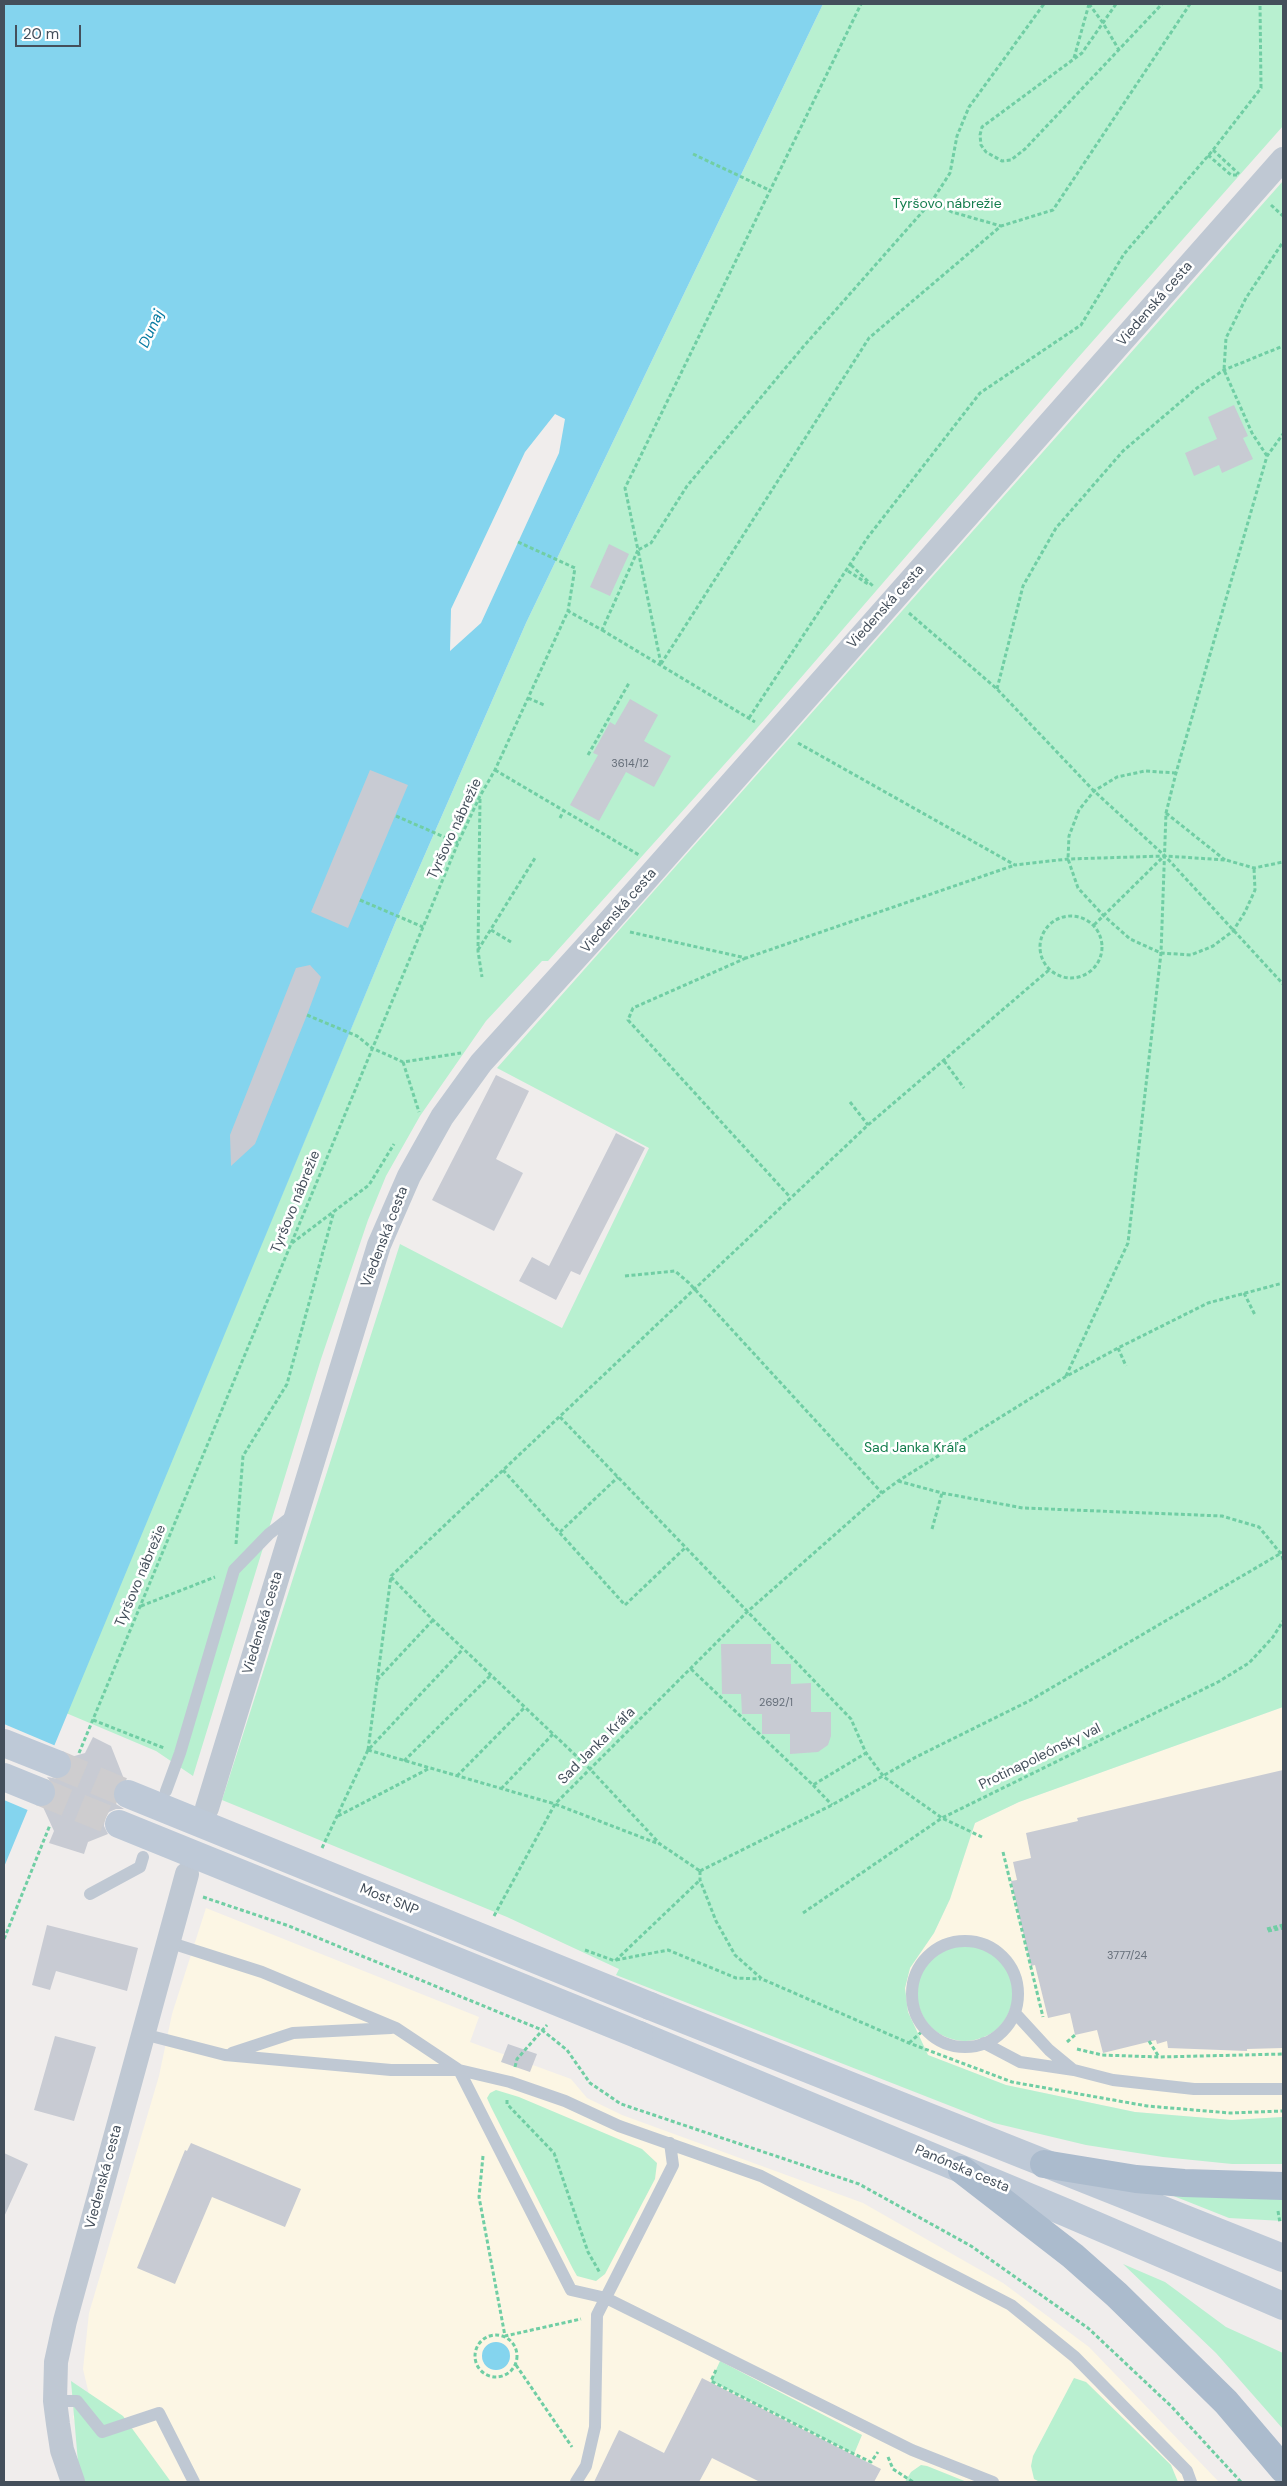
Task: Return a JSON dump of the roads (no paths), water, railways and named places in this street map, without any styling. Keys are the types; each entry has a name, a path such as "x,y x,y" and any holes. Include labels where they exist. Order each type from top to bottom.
{"main road":[{"path":"4,1743 68,1760"},
{"path":"4,1777 42,1792"},
{"name":"Most SNP","path":"128,1794 1044,2164"},
{"name":"Panónska cesta","path":"119,1824 639,2035 1068,2213 1283,2306"},
{"path":"1044,2164 1136,2179 1184,2184 1283,2186"},
{"path":"1044,2164 1283,2258"},
{"path":"962,2170 1073,2256 1117,2296 1226,2402 1283,2469"}],"street":[{"name":"Viedenská cesta","path":"207,1808 379,1245 425,1146 460,1089 480,1063 605,926 1283,159"},
{"name":"Viedenská cesta","path":"73,2482 62,2450 55,2401 56,2362 65,2321 187,1874"}],"lane":[{"path":"166,1791 180,1754 234,1570 269,1534 296,1513"},
{"path":"90,1894 140,1867 143,1856"},
{"path":"954,1941 971,1941 986,1945 1009,1963 1018,1987 1015,2013 1008,2026 984,2044 952,2046 938,2040 919,2021 912,2001 914,1980 920,1965 930,1953 954,1941"},
{"path":"168,1942 262,1972 396,2028 459,2070 571,2290 606,2298 912,2450 993,2482"},
{"path":"1015,2013 1048,2050 1074,2070"},
{"path":"225,2055 293,2033 396,2028"},
{"path":"143,2034 225,2055 392,2070 459,2070 510,2082 565,2101 619,2126 761,2176 1011,2304 1075,2357 1187,2471 1191,2482"},
{"path":"984,2044 1020,2062 1074,2070 1113,2080 1153,2086 1194,2089 1283,2089"},
{"path":"576,2482 586,2466 595,2427 597,2315 673,2164 670,2143"},
{"path":"55,2401 77,2400 102,2432 159,2413 194,2482"}],"water":[{"name":"Dunaj","path":"4,4 823,4 526,623 395,923 4,1867"},
{"path":"496,2342 506,2346 510,2356 506,2366 496,2370 486,2366 482,2356 486,2346"}],"tunnel":[{"path":"57,1764 128,1794"},
{"path":"41,1792 119,1824"}],"park label":[{"name":"Tyršovo nábrežie","path":"947,204"},
{"name":"Sad Janka Kráľa","path":"915,1448"}]}
